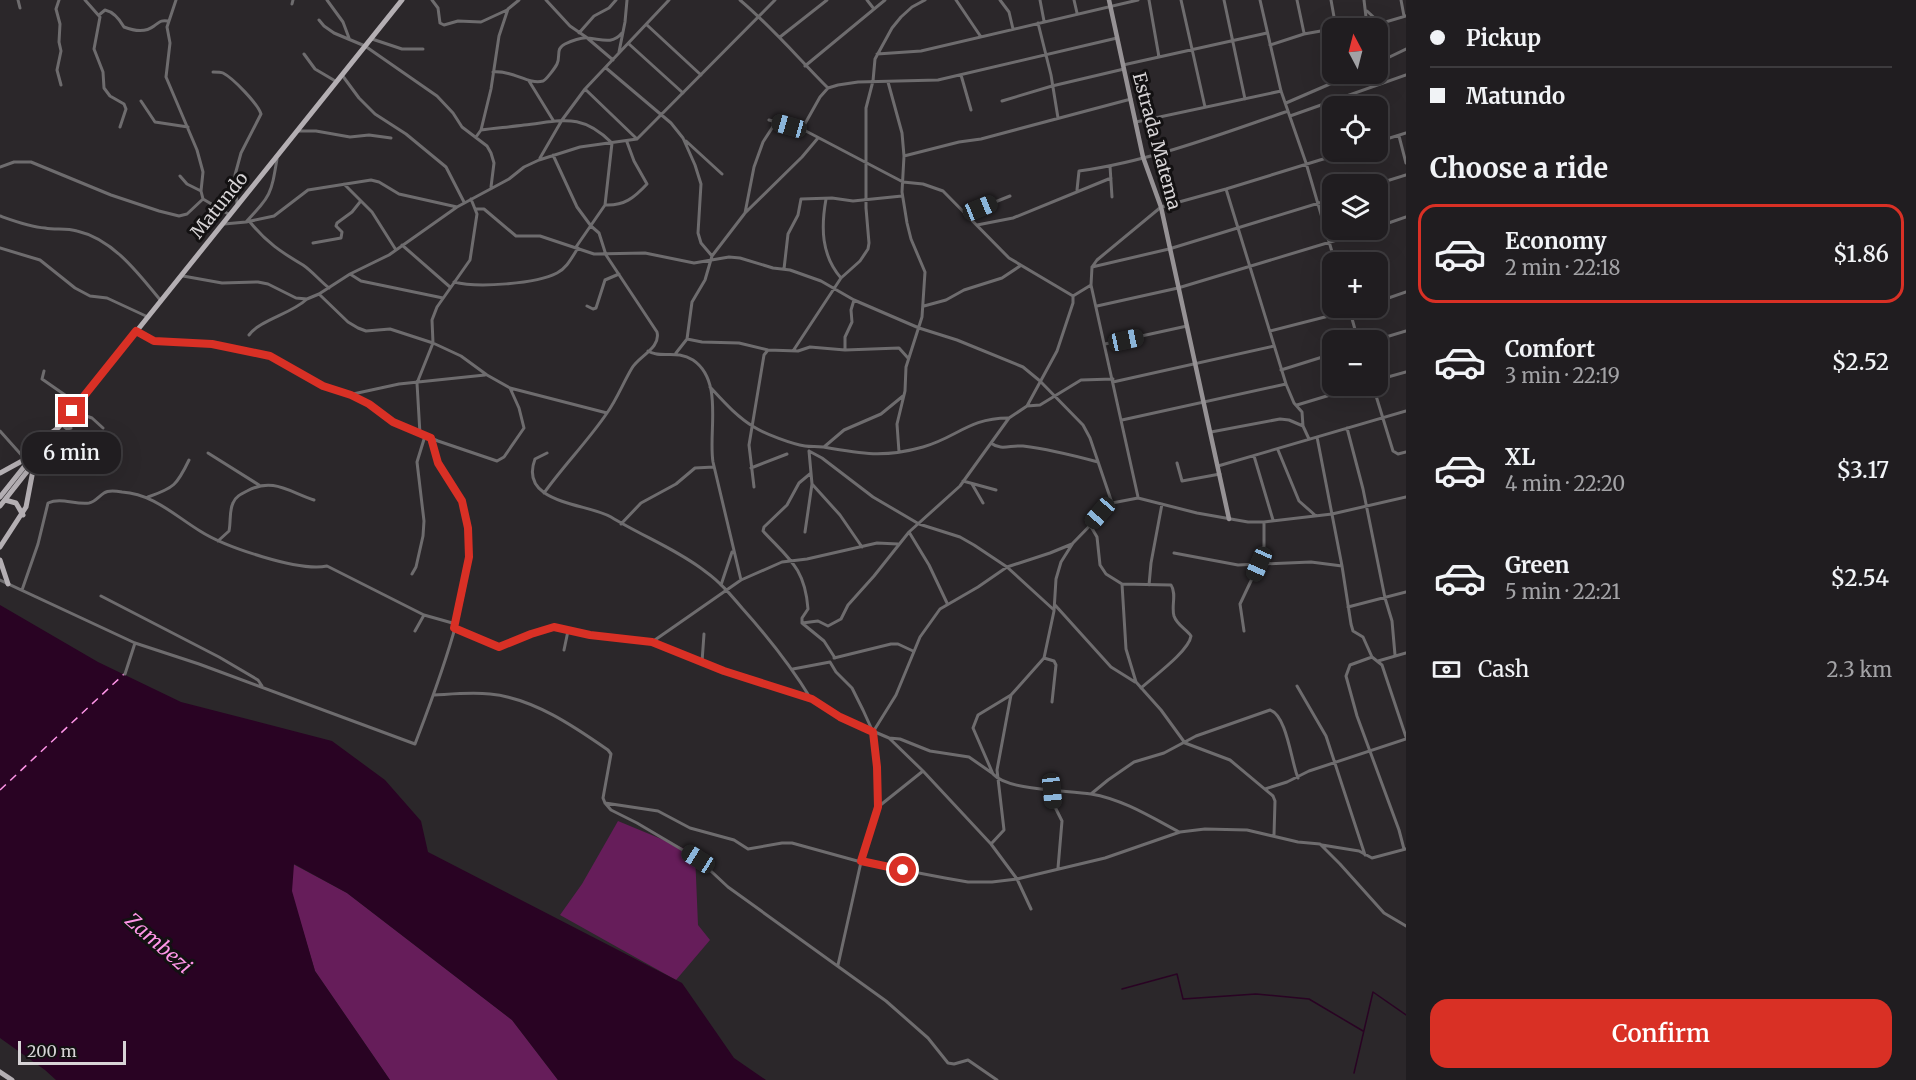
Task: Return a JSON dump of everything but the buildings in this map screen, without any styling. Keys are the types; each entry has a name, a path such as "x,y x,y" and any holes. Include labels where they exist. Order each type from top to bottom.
{"main road":[{"name":"Matundo","path":"59,426 402,0"},
{"path":"2,501 34,455 59,426"},
{"path":"2,501 55,436 59,426"},
{"path":"0,473 34,455"},
{"path":"0,547 26,507 34,462"},
{"path":"2,501 16,503 22,515"},
{"path":"0,560 8,584"},
{"path":"0,1072 12,1080"}],"street":[{"path":"18,0 20,8"},
{"path":"59,0 56,9 60,24 59,42 62,51 57,70 61,85"},
{"path":"85,0 99,15 94,49 103,72 104,88 110,96 125,106 126,110 120,127"},
{"path":"176,0 168,21 170,46 166,77 188,127 202,169 203,199 230,215"},
{"path":"327,0 343,22 349,38"},
{"path":"432,0 438,9 440,23 444,25 458,21 481,22 508,9 519,0"},
{"path":"546,0 570,27 586,37 613,60"},
{"path":"579,33 594,16 609,8 616,0"},
{"path":"619,54 627,0"},
{"path":"539,160 562,120 585,89 669,0"},
{"path":"741,0 828,88"},
{"path":"249,335 255,329 297,307 350,274 396,250 464,202 509,179 524,167 580,147 637,139 775,0"},
{"path":"780,37 827,0"},
{"path":"867,0 874,9"},
{"path":"806,66 885,0"},
{"path":"792,351 836,289 841,278 860,261 868,249 866,108 877,54 901,17 912,7 925,0"},
{"path":"957,0 981,37"},
{"path":"1000,0 1009,12 1013,29"},
{"path":"1040,0 1044,21"},
{"path":"1074,0 1077,14"},
{"path":"877,54 921,51 1077,14 1110,3 1138,0"},
{"path":"1149,0 1159,57"},
{"path":"1181,0 1205,107"},
{"path":"1224,0 1245,99"},
{"path":"1260,0 1281,91 1306,163 1332,252"},
{"path":"1297,0 1304,34"},
{"path":"1330,0 1332,18"},
{"path":"1364,0 1365,18"},
{"path":"1388,22 1405,16 1401,0"},
{"name":"Estrada Matema","path":"1110,3 1143,157 1161,207 1229,519"},
{"path":"476,137 481,130 493,72 496,44 508,9"},
{"path":"1366,9 1375,18"},
{"path":"99,15 104,11 109,11 120,20 124,27 134,30 145,30 161,21 168,21"},
{"path":"319,20 331,31 365,46 437,96 462,127 476,137 491,153 494,163 491,187"},
{"path":"1038,23 1058,118"},
{"path":"646,25 701,75"},
{"path":"1270,45 1322,31"},
{"path":"493,72 508,72 529,81 547,80 558,62 560,47 586,37 598,41 614,40 622,33"},
{"path":"1002,101 1159,57 1267,33"},
{"path":"372,38 404,49 423,49"},
{"path":"802,129 820,97 828,88 858,82 938,80 1117,38"},
{"path":"629,44 683,93"},
{"path":"1388,58 1406,49"},
{"path":"304,54 315,69 337,82"},
{"path":"606,68 661,117 671,123 683,138 722,174"},
{"path":"213,72 223,73 234,82 256,103 261,114 241,153 235,175 238,205"},
{"path":"342,75 359,98 375,114 406,134 446,166 464,202"},
{"path":"961,75 971,110"},
{"path":"1290,116 1406,75"},
{"path":"529,81 554,120"},
{"path":"888,82 902,133 903,196 911,239 925,272 924,306 920,328 908,359 904,395 897,424 899,452"},
{"path":"1285,103 1330,84"},
{"path":"585,89 637,139"},
{"path":"1136,122 1281,91"},
{"path":"904,156 959,142 981,139 1131,99"},
{"path":"141,101 155,122 188,127"},
{"path":"1077,190 1079,171 1143,157 1288,111"},
{"path":"454,282 472,285 498,284 551,275 564,267 605,205 612,143 602,132 584,123 562,120 481,130"},
{"path":"769,120 802,129 903,182 923,184 943,191 998,250 1020,266 1073,296"},
{"path":"745,213 754,167 763,142 776,122"},
{"path":"297,131 316,131 350,137 369,135 391,138"},
{"path":"1388,139 1406,133"},
{"path":"1399,136 1406,163"},
{"path":"683,138 701,184 698,233 701,243 712,256"},
{"path":"676,353 687,339 692,302 705,280 712,256 745,213 802,158 818,138"},
{"path":"605,205 616,206 628,202 647,184 634,161 627,142"},
{"path":"544,493 607,413 632,369 657,342 657,332 606,255 599,233 577,207 553,156"},
{"path":"248,222 270,194 277,158"},
{"path":"1138,498 1091,285 1092,267 1097,260 1161,207 1322,159"},
{"path":"0,167 14,162 32,162 111,195 159,212 179,216 187,214 203,199"},
{"path":"1110,166 1112,197"},
{"path":"1388,181 1406,175"},
{"path":"180,176 187,184 201,190"},
{"path":"976,225 1013,218 1111,178"},
{"path":"223,225 274,216 308,190 375,180 399,194 457,207"},
{"path":"343,184 372,212 396,250"},
{"path":"1227,189 1281,370 1302,412 1303,426 1309,440"},
{"path":"784,269 788,234 798,215 802,198 853,201 903,196"},
{"path":"965,214 1010,196"},
{"path":"412,574 416,567 424,528 417,462 423,435 417,383 433,343 432,320 443,298 470,260 476,209 471,199"},
{"path":"826,199 822,229 824,240 841,278"},
{"path":"312,243 340,238 342,232 336,223 352,212 360,202"},
{"path":"1092,267 1169,249 1322,202"},
{"path":"476,209 484,209 516,236 540,236 590,253 606,255 645,253 689,262 729,257 740,258 806,275 854,300 920,328 957,340 1023,367 1055,395 1083,425 1090,438 1112,503"},
{"path":"0,216 45,228 85,233 119,255 161,301"},
{"path":"1388,224 1406,218"},
{"path":"248,222 271,244 287,257 304,266 329,288"},
{"path":"1097,306 1178,288 1338,240"},
{"path":"402,245 450,287"},
{"path":"0,248 40,260 75,288 90,296 107,298 148,317"},
{"path":"924,306 1002,278 1020,266"},
{"path":"350,274 361,281 443,298"},
{"path":"587,306 596,308 605,280 619,274"},
{"path":"182,276 222,283 258,282 268,284 296,298 307,299"},
{"path":"1073,296 1091,285"},
{"path":"1388,298 1406,292"},
{"path":"319,294 348,322 358,328 366,331 390,329 433,343 472,362 487,375 510,388 607,413"},
{"path":"802,623 818,621 828,626 841,619 848,604 866,586 898,544 963,481 1009,418 1027,406 1057,351 1073,303 1073,296"},
{"path":"845,350 845,337 852,322 851,310 854,300"},
{"path":"1270,331 1322,317"},
{"path":"1105,344 1187,326"},
{"path":"136,331 154,341 212,344 270,356 323,386 351,395 369,404 393,422 488,460 501,460 524,428 519,408 510,388"},
{"path":"1388,336 1406,331"},
{"path":"687,339 712,343 739,343 768,350 799,351 810,347 845,350 899,348 908,359"},
{"path":"1027,406 1040,405 1081,380 1113,380 1274,346"},
{"path":"754,487 749,445 764,355 768,350"},
{"path":"648,351 654,355 676,353 695,361 702,369 710,387 714,408 711,447 714,467 741,580"},
{"path":"1281,370 1322,357"},
{"path":"44,371 42,379 78,404"},
{"path":"1388,377 1406,372"},
{"path":"351,395 399,384 487,375"},
{"path":"1122,420 1204,400 1286,384"},
{"path":"710,387 733,411 752,426 808,449 873,497 919,524 960,537 1007,567 1054,611"},
{"path":"825,447 845,429 881,414 904,395"},
{"path":"1297,405 1327,396"},
{"path":"1376,396 1393,451 1398,454 1406,452"},
{"path":"72,411 92,418 103,428"},
{"path":"1218,466 1406,411"},
{"path":"808,449 825,447 858,454 899,452 943,440 972,423 1009,418"},
{"path":"1211,432 1280,419 1303,426"},
{"path":"59,426 71,428"},
{"path":"1347,429 1392,621 1395,655"},
{"path":"0,431 26,459"},
{"path":"1265,789 1298,778 1309,771 1406,738 1391,689 1378,661 1372,657 1363,638 1353,631 1317,437"},
{"path":"0,580 135,643 199,664 415,744 434,695 455,626 469,557 468,528 462,501 438,463 431,438"},
{"path":"991,443 999,448 1017,446 1048,449 1098,462"},
{"path":"805,532 812,484 808,449"},
{"path":"1278,450 1299,501 1316,516"},
{"path":"208,453 259,485"},
{"path":"547,453 535,459 533,467 536,484 540,490 568,504 599,511 676,552 706,572 727,591 773,644 793,669 812,699"},
{"path":"751,468 787,454"},
{"path":"1254,456 1273,520"},
{"path":"146,497 170,489 182,476 189,460"},
{"path":"1177,463 1182,481 1220,474"},
{"path":"621,524 641,502 676,484 695,468 714,467"},
{"path":"802,623 808,604 801,576 791,560 763,528 787,505 799,483 811,473"},
{"path":"963,481 996,490"},
{"path":"218,541 229,531 231,506 234,500 240,494 259,485 266,483 314,500"},
{"path":"972,483 984,503"},
{"path":"812,484 840,514 862,547"},
{"path":"977,491 981,485"},
{"path":"22,590 38,544 48,503 56,501 90,502 106,491 125,492 146,497 166,507 218,541 262,557 317,568 327,566 424,615 455,626 499,647 550,627 590,635 652,642 724,671 812,699 840,717 889,738 900,739 930,751 969,758 1008,783 1052,791 1091,794 1133,808 1180,832"},
{"path":"993,774 973,732 973,724 978,715 1011,695 1044,658 1055,605 1058,571 1073,543 1112,503 1138,498 1229,519 1264,522 1332,514 1406,497"},
{"path":"1149,585 1162,504"},
{"path":"1244,631 1239,604 1259,564 1264,546 1264,522"},
{"path":"1090,525 1097,537 1098,558 1102,570 1122,584 1168,584 1173,587 1174,616 1180,626 1189,633 1191,639 1183,650 1141,688"},
{"path":"909,532 929,565 947,603"},
{"path":"652,642 741,580 782,562 807,559 877,543 898,544"},
{"path":"873,732 896,695 913,651 934,616 947,603 978,587 1007,567 1073,543"},
{"path":"721,585 733,550"},
{"path":"1174,553 1238,565 1311,562 1342,566"},
{"path":"1122,584 1126,649 1136,682"},
{"path":"1348,607 1406,592"},
{"path":"101,596 219,657 258,680 263,688"},
{"path":"1055,605 1111,667 1136,682 1161,710 1185,743 1230,760 1274,798 1274,835"},
{"path":"415,631 424,615"},
{"path":"802,623 824,641 834,658"},
{"path":"564,650 568,631"},
{"path":"702,662 704,634"},
{"path":"125,674 135,643"},
{"path":"793,669 830,662 834,658 891,644 898,644 913,651"},
{"path":"1378,661 1404,654"},
{"path":"604,803 658,811 690,828 734,840 748,849 792,843 861,861 968,882 1017,879 1105,858 1180,832 1213,829 1247,830 1298,842 1359,851 1376,858 1405,849 1369,751 1346,676 1350,664 1372,657"},
{"path":"1044,658 1054,661 1056,665 1052,702"},
{"path":"830,662 836,672 852,688 873,732 877,767 878,807 861,861 838,965"},
{"path":"1297,686 1326,736 1365,855"},
{"path":"434,695 496,695 564,719 611,754 603,798 604,803 611,810 646,827 698,859 728,887 886,1001 927,1038 948,1063 968,1060 997,1080"},
{"path":"991,844 1004,830 997,778 999,754 1011,695"},
{"path":"1091,794 1134,762 1164,753 1196,736 1270,710 1274,710 1282,724 1298,778"},
{"path":"889,738 991,844 1017,879 1031,909"},
{"path":"878,807 923,771"},
{"path":"1052,791 1054,806 1062,821 1058,868"},
{"path":"1320,844 1384,913 1406,926"}],"shaded area":[{"path":"618,821 695,853 698,925 710,940 676,980 560,915 582,884"},
{"path":"293,864 347,893 512,1020 558,1080 390,1080 315,971 291,891"}],"water":[{"name":"Zambezi","path":"0,605 98,662 181,702 332,741 385,780 421,821 428,852 682,983 734,1058 766,1080 558,1080 512,1020 347,893 294,864 292,891 315,971 390,1080 56,1080 0,1038"}],"waterway":[{"path":"1122,989 1177,974 1183,999 1256,994 1309,999 1363,1031"},
{"path":"1354,1073 1373,992 1406,1015"}],"ferry route":[{"path":"0,790 124,674"}],"route":[{"path":"72,411 136,331 154,341 212,344 270,356 323,386 351,395 369,404 393,422 431,438 441,470 462,501 468,528 469,557 454,628 499,647 550,627 590,635 652,642 724,671 812,699 840,717 873,732 878,807 861,861 903,870"}]}
